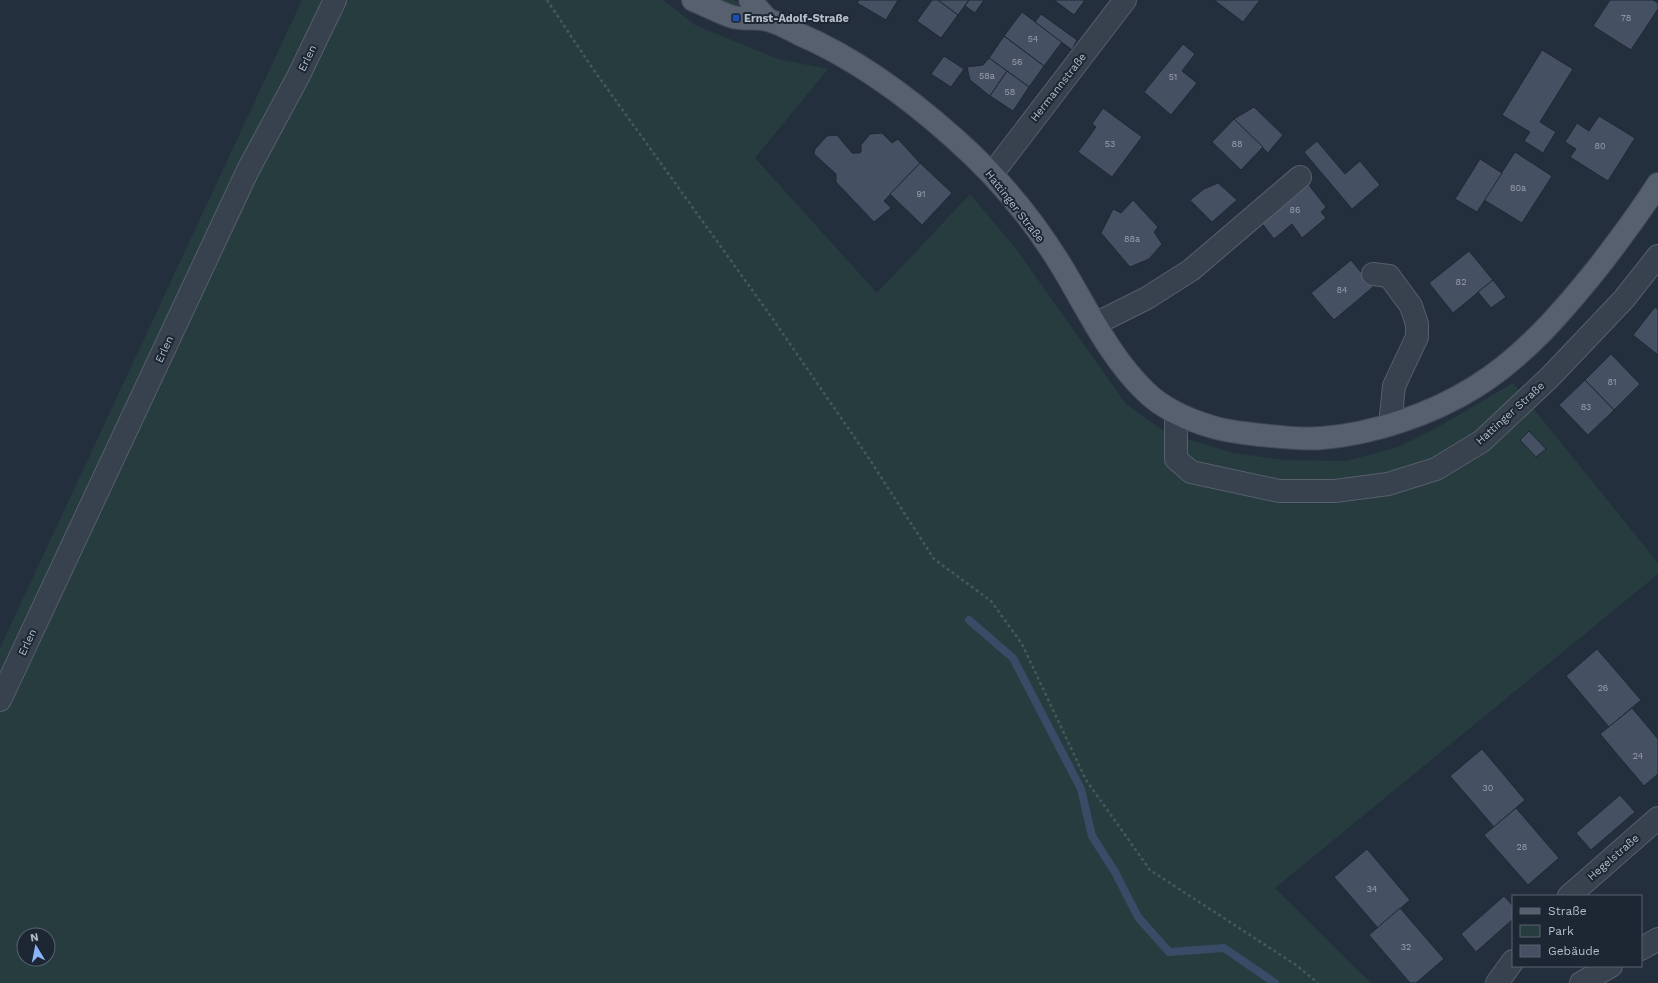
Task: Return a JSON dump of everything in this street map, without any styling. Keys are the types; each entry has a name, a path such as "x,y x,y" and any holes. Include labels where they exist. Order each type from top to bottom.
{"main road":[{"name":"Hattinger Straße","path":"693,0 736,18 768,20 816,41 874,74 926,114 992,174 1022,210 1060,263 1095,324 1123,368 1148,394 1176,413 1219,429 1282,437 1319,439 1349,435 1390,425 1435,407 1475,387 1535,339 1578,293 1615,246 1658,184"},
{"name":"Hattinger Straße","path":"750,0 768,20"}],"street":[{"name":"Erlen","path":"0,700 248,170 298,77 335,0"},
{"name":"Hermannstraße","path":"992,174 1125,0"},
{"path":"1095,324 1147,298 1191,270 1300,178"},
{"name":"Hattinger Straße","path":"1176,413 1176,459 1191,472 1279,491 1335,492 1388,484 1436,469 1482,441 1550,377 1624,299 1658,256"},
{"path":"1373,274 1389,276 1410,306 1417,324 1417,337 1394,386 1390,425"},
{"name":"Hegelstraße","path":"1570,895 1658,818"},
{"path":"1642,948 1658,939"},
{"path":"1497,983 1512,962"},
{"path":"1581,983 1609,967"}],"path":[{"path":"547,0 593,69 770,315 866,454 934,559 991,601 1022,644 1086,780 1150,870 1296,964 1318,983"}],"green space":[{"path":"302,0 663,0 695,25 778,59 828,69 755,158 877,293 970,194 1017,250 1126,404 1167,433 1233,453 1285,460 1346,461 1401,446 1445,423 1513,383 1658,563 1658,574 1275,888 1371,983 0,983 0,648"},
{"path":"714,0 733,0 748,7 744,12"}],"building":[{"path":"859,0 898,0 886,20 857,3"},
{"path":"932,0 938,0 958,15 941,38 917,21"},
{"path":"938,0 969,0 958,15"},
{"path":"969,0 984,0 975,13 965,6"},
{"path":"1054,0 1085,0 1074,15"},
{"path":"1214,0 1260,0 1243,22"},
{"path":"1610,0 1653,0 1658,3 1658,9 1631,50 1593,26"},
{"path":"1022,12 1062,42 1044,66 1004,36"},
{"path":"1041,14 1077,40 1072,50 1035,22"},
{"path":"1004,36 1044,66 1029,87 989,58"},
{"path":"1183,44 1195,54 1182,71 1197,83 1171,115 1144,92"},
{"path":"1542,50 1573,69 1540,122 1556,132 1543,153 1524,141 1530,132 1502,115"},
{"path":"944,56 964,69 951,87 931,74"},
{"path":"989,58 1007,71 990,96 970,80 967,67 983,65"},
{"path":"1007,71 1029,87 1013,111 990,96"},
{"path":"1254,107 1283,135 1268,153 1234,119"},
{"path":"1103,108 1142,137 1112,177 1078,152 1096,127 1092,124"},
{"path":"1599,116 1635,138 1608,181 1570,157 1576,149 1565,142 1577,123 1589,131"},
{"path":"1234,119 1263,147 1241,170 1212,142"},
{"path":"882,133 892,143 898,139 920,163 884,201 891,208 874,222 836,182 836,174 814,154 815,149 827,136 837,135 852,153 859,153 861,152 861,145 870,134"},
{"path":"1317,141 1345,174 1360,161 1380,185 1352,209 1304,152"},
{"path":"1515,152 1552,176 1522,223 1484,200"},
{"path":"1480,159 1502,173 1477,212 1455,199"},
{"path":"920,163 952,193 922,225 890,194"},
{"path":"1305,180 1326,207 1321,212 1326,218 1302,238 1292,224 1274,239 1257,217"},
{"path":"1218,183 1237,200 1212,222 1190,200 1204,189"},
{"path":"1133,200 1158,227 1154,232 1162,244 1149,259 1130,267 1101,233 1113,209 1121,213"},
{"path":"1469,251 1493,280 1453,313 1429,283"},
{"path":"1351,260 1373,287 1334,320 1311,293"},
{"path":"1493,280 1506,297 1491,308 1478,292"},
{"path":"1655,307 1658,309 1658,355 1633,335"},
{"path":"1611,354 1640,384 1614,410 1585,380"},
{"path":"1585,380 1614,410 1588,435 1559,405"},
{"path":"1529,431 1546,449 1536,457 1520,440"},
{"path":"1597,649 1641,700 1609,727 1566,676"},
{"path":"1632,708 1658,739 1658,774 1644,786 1600,734"},
{"path":"1482,749 1525,800 1494,827 1450,776"},
{"path":"1620,795 1635,812 1591,850 1576,833"},
{"path":"1516,808 1559,858 1528,885 1484,835"},
{"path":"1367,849 1410,900 1378,928 1334,877"},
{"path":"1504,896 1512,905 1512,920 1476,952 1461,934"},
{"path":"1400,908 1444,959 1416,983 1410,983 1369,935"}],"waterway":[{"path":"969,620 1013,658 1081,789 1092,836 1115,872 1138,917 1169,952 1224,948 1275,983"}],"place":[{"name":"Ernst-Adolf-Straße","path":"736,18"}]}
